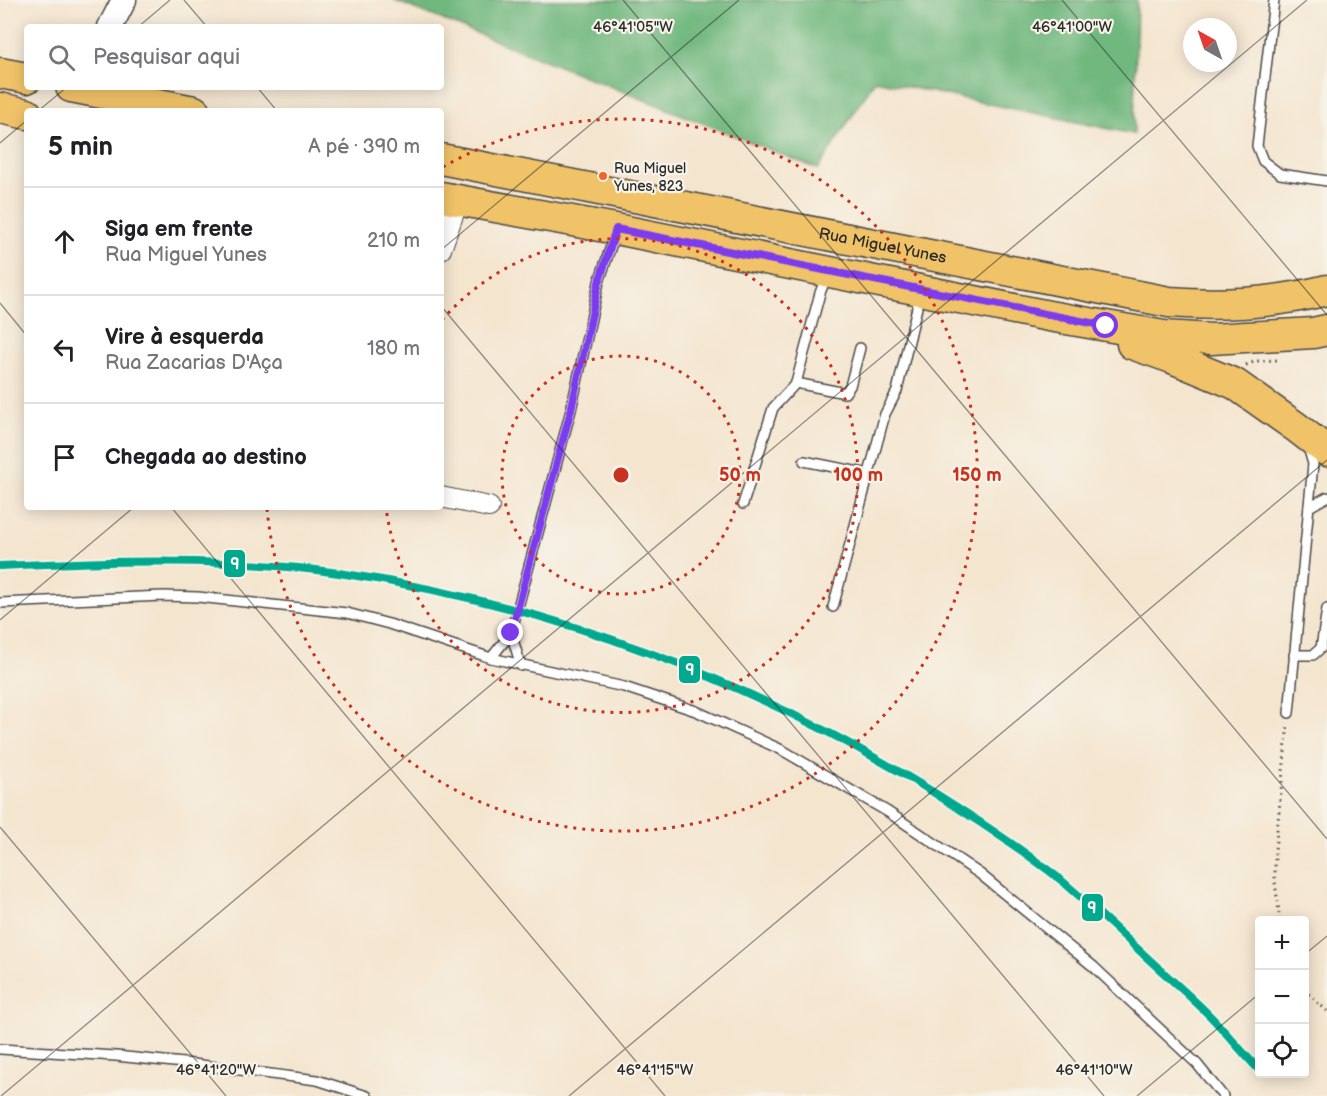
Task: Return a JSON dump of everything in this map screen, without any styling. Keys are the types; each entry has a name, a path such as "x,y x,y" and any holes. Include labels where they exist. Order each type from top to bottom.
{"main road":[{"path":"0,73 24,77"},
{"path":"91,90 179,108"},
{"path":"0,108 24,113"},
{"name":"Rua Miguel Yunes","path":"444,160 1169,302 1206,305 1307,295 1327,290"},
{"path":"488,206 500,198 522,200 545,198 559,182"},
{"path":"450,199 616,229 1049,316 1164,336 1212,339 1313,333 1327,330"},
{"path":"616,229 624,214 633,209 673,205"},
{"path":"1049,316 1172,358 1235,384 1327,452"}],"street":[{"path":"112,24 124,0"},
{"path":"444,232 450,199"},
{"path":"444,498 489,507"}],"lane":[{"path":"1274,0 1257,146 1263,161 1280,174 1327,181"},
{"path":"491,658 511,633 571,410 599,282 616,229"},
{"path":"743,504 773,408 796,382 820,294 829,271"},
{"path":"833,607 885,414 897,391 921,290"},
{"path":"796,382 845,393 850,387 860,348"},
{"path":"1288,713 1312,464 1307,445 1296,427"},
{"path":"804,461 869,474"},
{"path":"1309,507 1327,497"},
{"path":"0,603 163,596 198,597 347,613 389,624 491,658 624,687 696,711 782,750 888,812 980,874 1094,967 1197,1064 1223,1096"},
{"path":"1294,655 1313,655 1321,648 1327,609"},
{"path":"511,633 521,666"},
{"path":"0,1049 116,1056 193,1064 317,1080 367,1096"}],"path":[{"path":"1244,366 1257,361 1281,359"},
{"path":"1309,994 1327,1011"}],"green space":[{"path":"393,0 1137,0 1134,134 875,80 818,169"}],"transit line":[{"name":"9","path":"0,566 212,562 339,573 418,587 495,605 572,626 647,652 794,715 933,792 998,834 1081,897 1195,1001 1255,1065"}],"place":[{"name":"Rua Miguel Yunes, 823","path":"603,176"}],"route":[{"path":"511,633 571,410 599,282 616,229 1106,326"}]}
